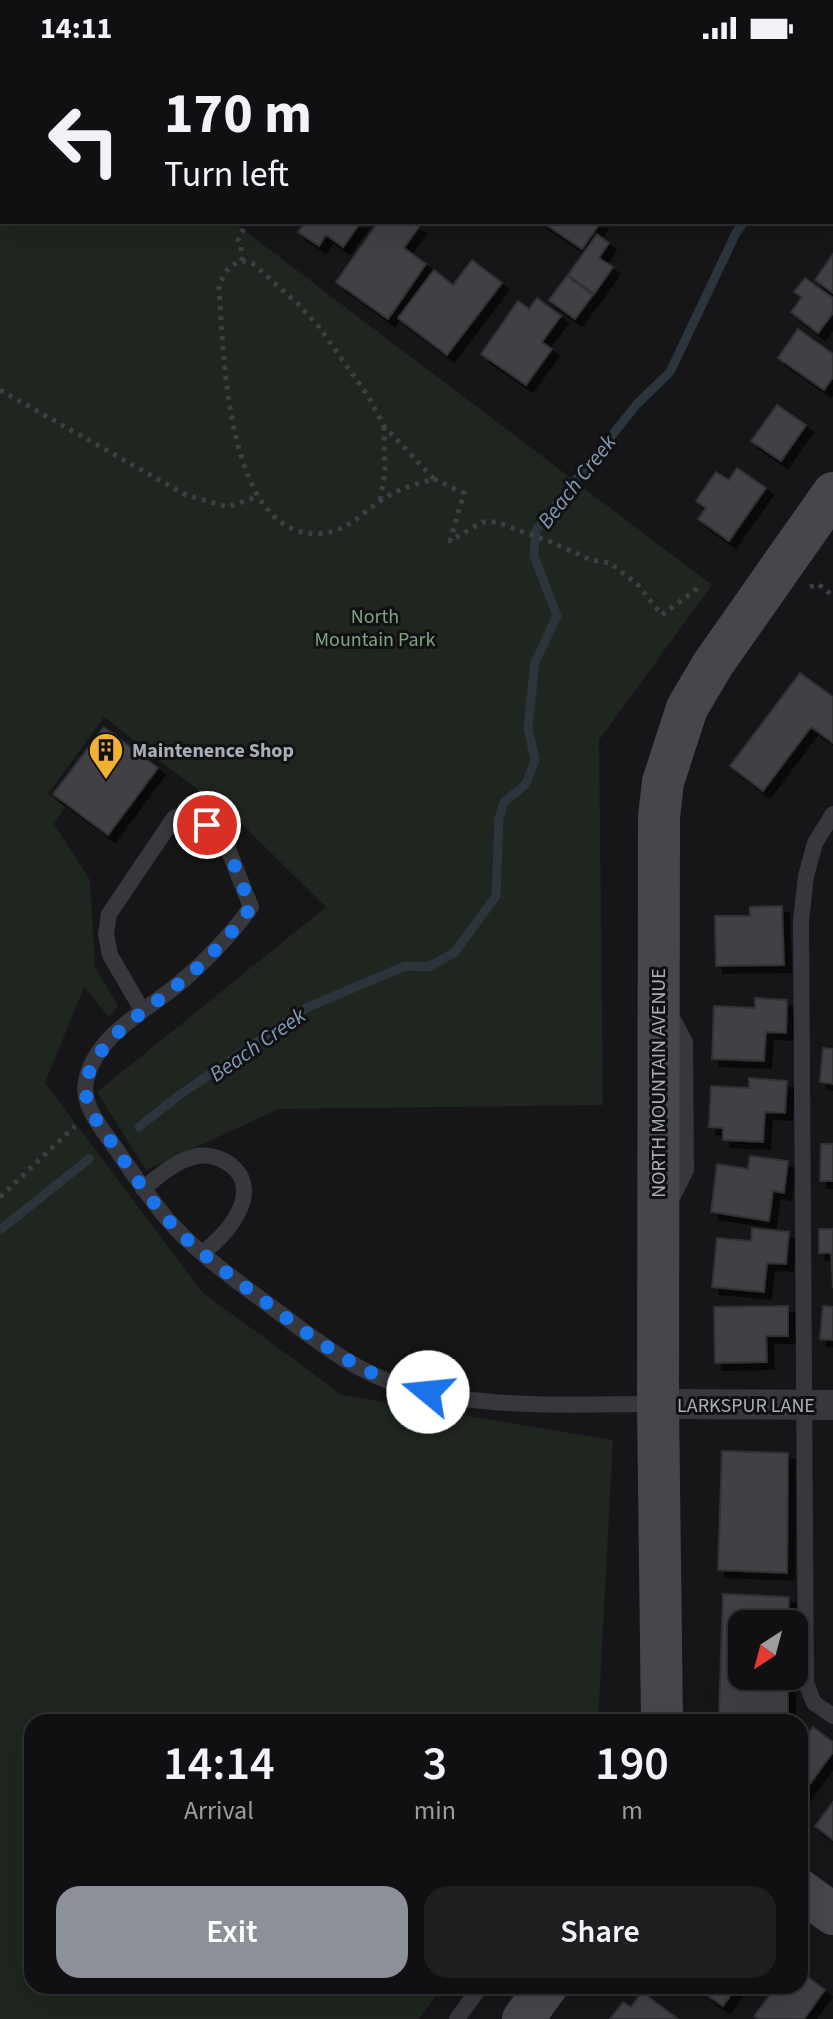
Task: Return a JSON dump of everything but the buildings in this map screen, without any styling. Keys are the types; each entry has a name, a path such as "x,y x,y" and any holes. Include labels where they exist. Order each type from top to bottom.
{"street":[{"name":"NORTH MOUNTAIN AVENUE","path":"662,1714 658,992 659,817 663,782 687,708 713,664 833,493"},
{"name":"LARKSPUR LANE","path":"658,1404 819,1405"},
{"path":"808,1896 833,1914"},
{"path":"523,2019 541,1994"}],"lane":[{"path":"142,1010 110,955 106,934 109,914 174,818 185,813 207,825 226,844 251,907 177,986 125,1024 100,1052 86,1078 85,1093 92,1114 143,1189 169,1221 202,1253 326,1348 363,1370 407,1388 449,1396 521,1403 658,1404"},
{"path":"833,814 815,843 806,876 801,921 819,1405 806,1683 814,1703 833,1716"},
{"path":"143,1189 171,1166 194,1157 207,1155 226,1161 238,1171 243,1184 243,1202 221,1240 202,1253"},
{"path":"457,2019 475,1994"}],"path":[{"path":"242,261 238,240 246,224"},
{"path":"434,479 396,491 354,522 323,533 289,527 266,511 244,464 226,379 219,288 222,276 232,264 242,261 252,263 299,305 319,327 368,396 384,426 434,479 464,493 450,541 482,522 496,522 591,560 618,567 637,584 662,615 702,585"},
{"path":"0,390 184,494 227,507 257,497"},
{"path":"380,501 385,472 384,426"},
{"path":"0,1197 62,1136 92,1114"}],"green space":[{"name":"North Mountain Park","path":"0,224 236,224 712,585 599,740 603,1105 279,1109 146,1170 97,1092 326,907 244,826 104,717 48,794 65,807 54,824 90,880 95,967 118,1006 109,1017 84,987 45,1083 202,1292 342,1395 613,1440 598,1714 24,1714 24,1994 437,1994 419,2019 0,2019"}],"waterway":[{"name":"Beach Creek","path":"139,1127 178,1096 306,1008 405,966 428,967 454,953 496,896 499,818 504,802 526,784 535,760 528,728 535,662 557,616 534,556 536,530 637,404 670,372 743,224"},
{"name":"Beach Creek","path":"0,1230 89,1159"}],"place":[{"name":"Maintenence Shop","path":"106,781"}],"route":[{"path":"207,825 226,844 249,895 251,907 177,986 125,1024 100,1052 86,1078 85,1093 92,1114 143,1189 169,1221 202,1253 326,1348 363,1370 407,1388 428,1392"}]}
